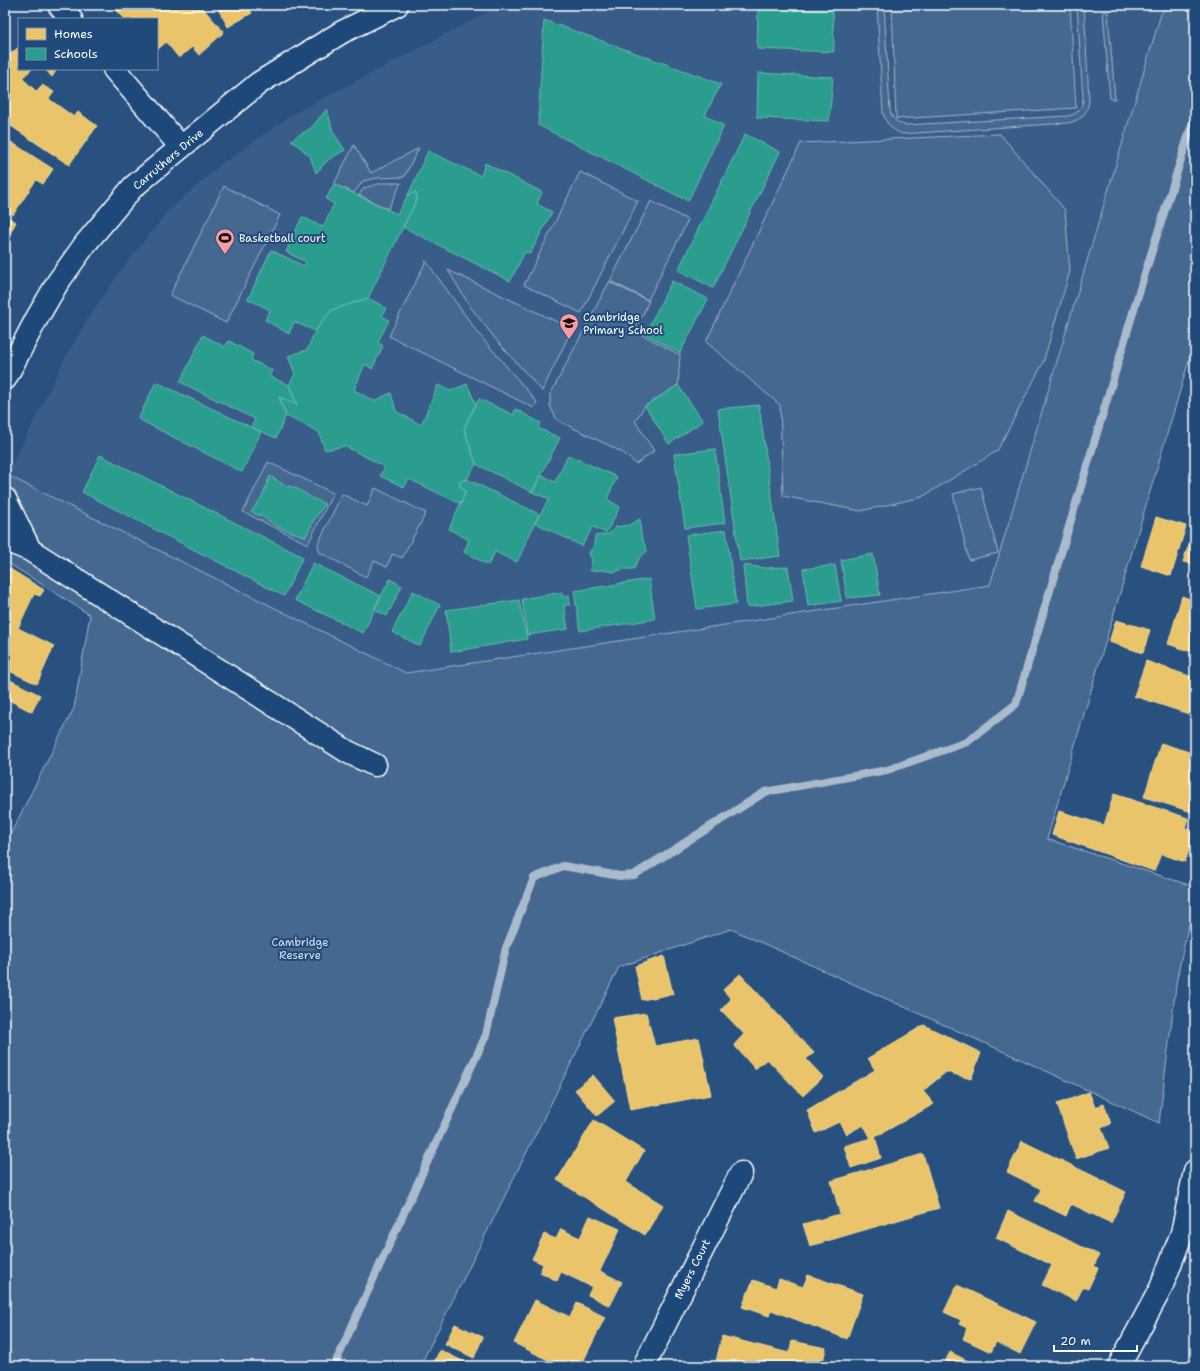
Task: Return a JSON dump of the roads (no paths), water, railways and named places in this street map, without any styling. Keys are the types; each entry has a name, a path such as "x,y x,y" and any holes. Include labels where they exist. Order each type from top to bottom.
{"street":[{"path":"59,5 70,18"},
{"name":"Carruthers Drive","path":"5,379 58,282 86,243 133,187 258,84 342,32 397,5"},
{"path":"115,70 181,147"},
{"path":"5,499 30,550"},
{"path":"5,540 30,550 348,752 375,765"},
{"path":"1119,1366 1161,1288 1182,1233 1195,1171"},
{"name":"Myers Court","path":"644,1366 740,1173"}],"waterway":[{"path":"334,1366 486,1035 506,948 534,878 563,866 620,876 634,875 765,792 887,770 967,742 1016,704 1140,289 1195,115"}],"place":[{"name":"Basketball court","path":"225,255"},
{"name":"Cambridge Primary School","path":"569,340"}],"park label":[{"name":"Cambridge Reserve","path":"300,948"}]}
